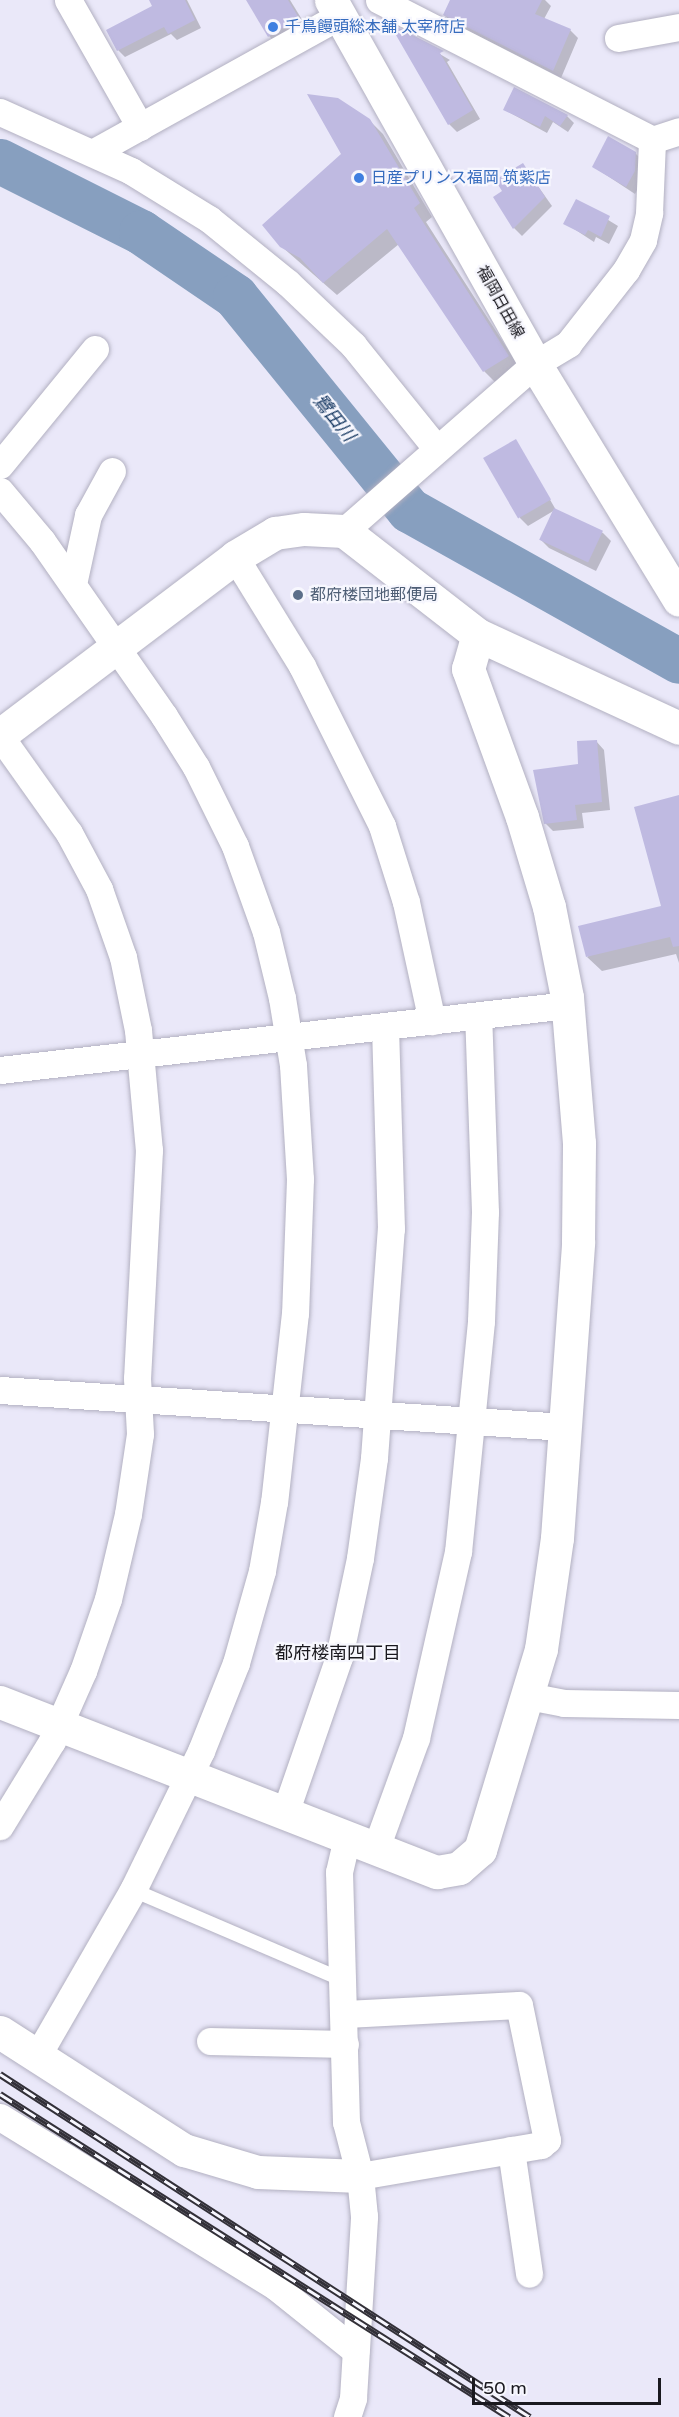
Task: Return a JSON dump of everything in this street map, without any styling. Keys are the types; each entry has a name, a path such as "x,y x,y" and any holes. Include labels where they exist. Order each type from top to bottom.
{"street":[{"path":"68,0 140,127"},
{"path":"379,0 652,140 679,131"},
{"path":"94,152 140,127 335,8"},
{"name":"福岡日田線","path":"335,8 535,364 679,600"},
{"path":"618,38 679,27"},
{"path":"0,112 94,152 209,219 288,283 353,345 429,453"},
{"path":"0,1826 58,1726 108,1599 128,1514 140,1434 137,1378 149,1150 141,1057 123,957 99,889 69,833 0,735 235,557 275,533 355,520 429,453 535,364 568,344 626,270 643,240 649,213 652,140"},
{"path":"0,465 95,349"},
{"path":"73,584 88,515 112,471"},
{"path":"0,491 73,584 196,767 235,846 266,932 289,1038 297,1104 300,1202 298,1270 284,1410 262,1571 236,1663 188,1776 133,1890 37,2056"},
{"path":"355,520 478,635 679,728"},
{"path":"235,557 302,666 382,826 406,902 432,1021"},
{"path":"0,1702 437,1872 447,1872 471,1861 480,1850 541,1649 557,1538 578,1242 579,1143 568,1005 549,907 522,817 468,669 478,635"},
{"path":"0,1070 141,1057 568,1005"},
{"path":"347,2417 353,2398 364,2216 360,2176 346,2122 345,2014 339,1872 362,1843 416,1738 440,1642 458,1552 481,1321 485,1212 478,1016"},
{"path":"285,1813 339,1658 360,1558 377,1416 392,1228 385,1027"},
{"path":"0,1390 140,1401 565,1427"},
{"path":"528,1696 564,1703 679,1706"},
{"path":"0,2032 184,2150 216,2162 258,2172 360,2176 511,2150 547,2140 519,2005 345,2014"},
{"path":"210,2041 345,2044"},
{"path":"0,2117 276,2287 356,2351"},
{"path":"511,2150 529,2274"}],"lane":[{"path":"133,1890 344,1981"}],"building":[{"path":"149,0 185,0 195,20 168,34 164,27 117,51 106,30 152,6"},
{"name":"千鳥饅頭総本舗 太宰府店","path":"246,0 288,0 299,18 268,37"},
{"path":"450,0 542,0 535,14 571,29 553,71 443,15"},
{"path":"389,23 444,51 440,53 473,110 448,125"},
{"path":"514,87 568,115 560,126 545,116 540,127 503,110"},
{"name":"日産プリンス福岡 筑紫店","path":"307,94 338,98 370,119 420,203 414,208 509,356 483,372 387,229 323,283 300,258 280,247 262,225 341,154"},
{"path":"608,136 636,152 635,171 626,187 592,167"},
{"path":"523,163 545,197 513,229 493,197 502,191 495,180"},
{"path":"576,199 610,216 601,237 588,230 585,235 563,224"},
{"path":"516,439 551,500 518,519 483,458"},
{"path":"554,508 603,531 588,563 539,540"},
{"path":"597,740 602,802 575,805 577,820 544,824 533,770 578,764 577,741"},
{"path":"679,795 679,946 673,947 670,937 586,957 578,926 661,906 634,807"}],"waterway":[{"name":"鷺田川","path":"0,161 141,232 235,296 409,510 679,661"}],"railway":[{"path":"0,2074 530,2417"},
{"path":"0,2094 509,2417"}],"place":[{"name":"千鳥饅頭総本舗 太宰府店","path":"273,27"},
{"name":"日産プリンス福岡 筑紫店","path":"359,178"},
{"name":"都府楼団地郵便局","path":"298,595"}],"district":[{"name":"都府楼南四丁目","path":"338,1653"}]}
